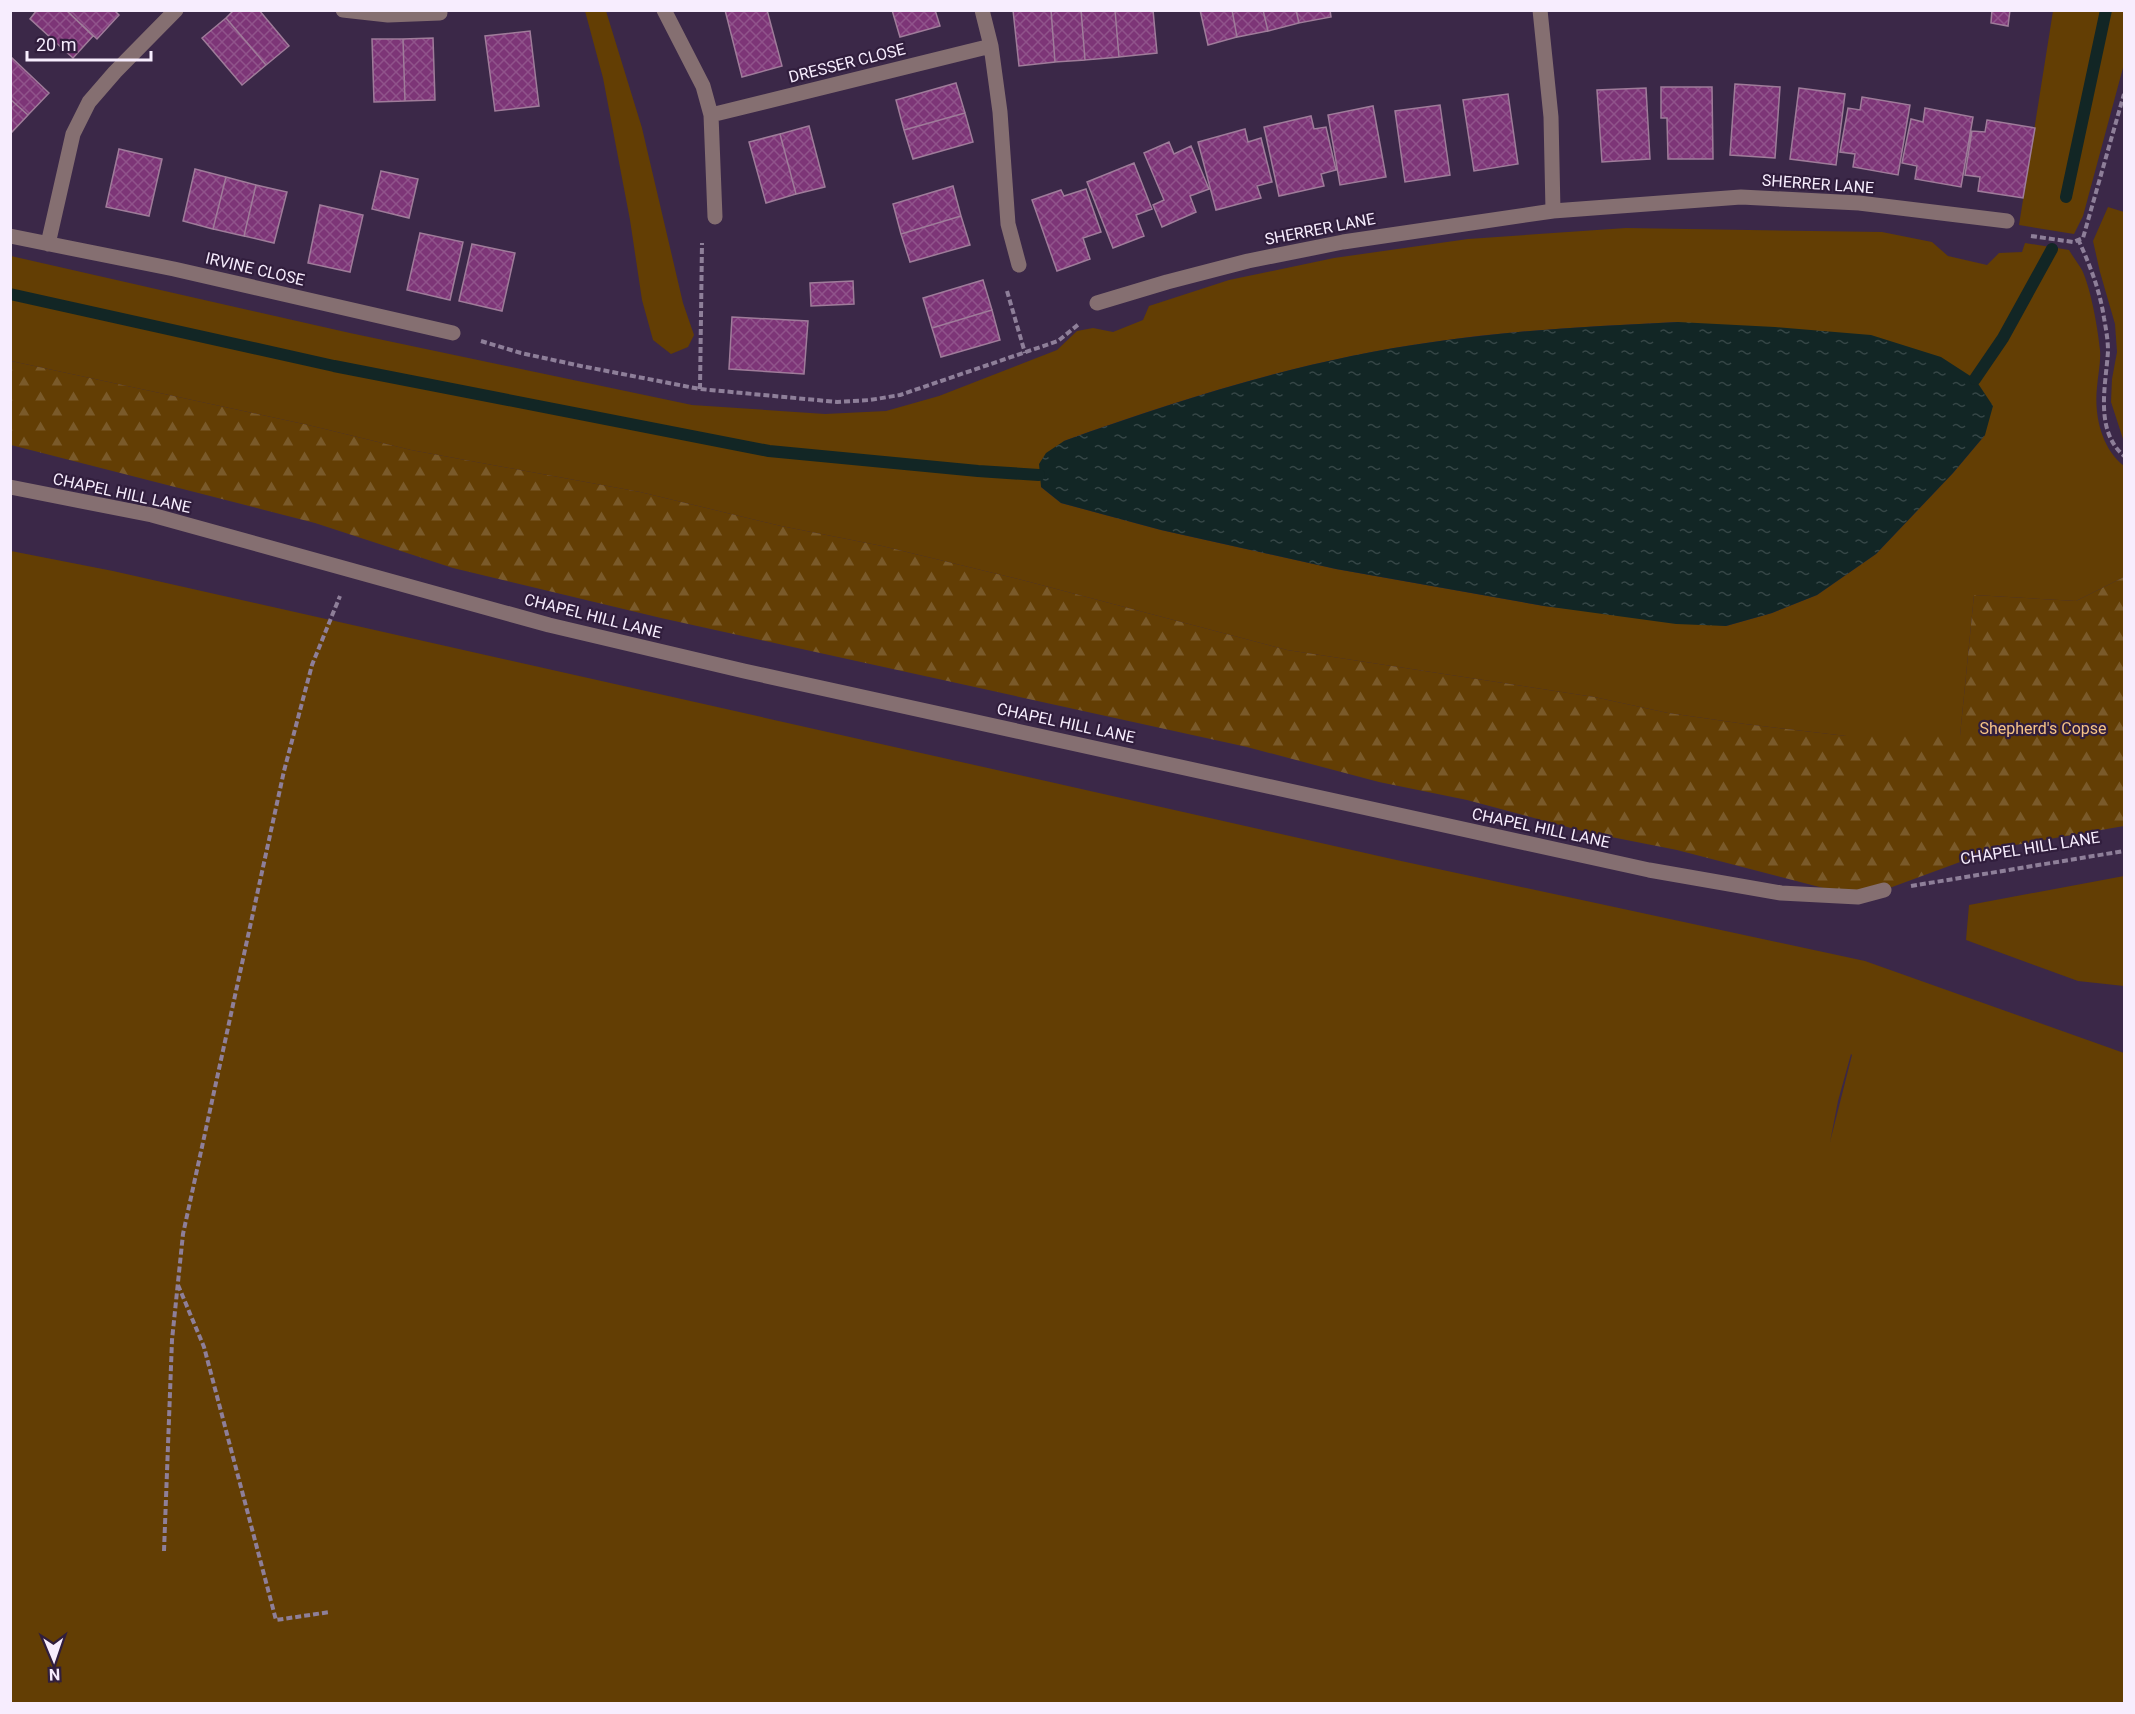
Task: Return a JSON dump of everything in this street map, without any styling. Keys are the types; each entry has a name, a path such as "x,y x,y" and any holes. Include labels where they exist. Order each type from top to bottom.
{"street":[{"path":"48,243 73,134 89,102 176,10"},
{"path":"343,10 388,15 440,13"},
{"path":"664,10 703,86 711,115 715,217"},
{"path":"982,10 991,46 1000,112 1008,224 1019,265"},
{"path":"1540,10 1551,117 1553,211"},
{"name":"DRESSER CLOSE","path":"711,115 991,46"},
{"name":"SHERRER LANE","path":"1097,303 1248,261 1377,236 1553,211 1741,198 1859,203 2007,221"},
{"name":"IRVINE CLOSE","path":"10,236 453,333"},
{"name":"CHAPEL HILL LANE","path":"10,487 152,516 549,625 1649,870 1781,893 1858,897 1884,890"}],"path":[{"path":"2007,221 2028,236 2073,242 2082,238 2124,94"},
{"path":"700,389 702,219 715,217"},
{"path":"2078,239 2091,269 2104,316 2108,349 2103,398 2108,427 2119,451 2124,456"},
{"path":"1019,265 1001,272 1025,353"},
{"path":"453,333 521,353 700,389 837,402 900,395 1025,353 1058,340 1088,315 1097,303"},
{"path":"164,1551 172,1340 183,1234 284,771 312,665 351,571"},
{"name":"CHAPEL HILL LANE","path":"1884,890 2124,851"},
{"path":"178,1284 204,1347 276,1620 330,1612"}],"green space":[{"path":"585,11 606,11 642,128 683,303 694,335 688,347 671,354 653,340 642,300 630,220 603,78"},
{"path":"2053,11 2124,11 2124,64 2083,216 2074,234 2019,225"},
{"path":"2108,207 2124,212 2124,442 2111,402 2117,352 2115,324 2093,241"},
{"path":"1626,228 1882,232 1932,242 1948,256 1987,265 1999,253 2022,252 2025,243 2069,250 2082,270 2096,320 2100,355 2096,398 2098,420 2110,450 2124,466 2124,577 2076,601 1974,595 1960,736 1846,736 1668,713 1594,697 1287,650 1026,581 882,546 781,526 640,492 411,450 308,425 11,361 11,256 350,333 692,405 825,414 886,411 939,396 1057,350 1077,331 1093,328 1113,332 1143,320 1149,306 1229,280 1334,258 1468,239","holes":["1678,322 1985,435 1953,473 1876,554 1817,595 1772,613 1726,626 1544,606 1336,569 1161,530 1061,503 1041,487 1064,441 1200,395 1246,382 1293,369 1386,349 1525,331 1617,325"]},
{"name":"Shepherd's Copse","path":"11,361 308,425 411,450 640,492 781,526 882,546 1026,581 1287,650 1594,697 1668,713 1846,736 1960,736 1974,595 2076,601 2124,577 2124,826 1998,848 1884,890 1858,897 1677,850 1586,832 1467,800 1379,782 1247,747 661,618 453,568 315,523 11,445"},
{"path":"11,551 113,571 1392,859 1865,961 2124,1053 2124,1703 11,1703","holes":["1852,1055 1830,1142 1838,1101"]},
{"path":"2124,876 2124,986 2078,981 1966,940 1969,905"}],"water":[{"path":"1678,322 1871,335 1941,357 1975,379 1993,406 1985,435 1953,473 1876,554 1817,595 1772,613 1726,626 1676,624 1544,606 1336,569 1161,530 1061,503 1041,487 1039,464 1046,453 1064,441 1200,395 1293,369 1386,349 1494,334"}],"building":[{"path":"37,10 66,10 93,36 73,58 30,19"},
{"path":"66,10 114,10 119,15 97,39"},
{"path":"234,10 259,10 289,46 266,65 226,18"},
{"path":"725,10 767,10 782,66 742,77"},
{"path":"892,10 935,10 940,26 900,37"},
{"path":"1013,10 1051,10 1055,62 1019,66"},
{"path":"1051,10 1081,10 1085,60 1055,62"},
{"path":"1081,10 1115,10 1119,57 1085,60"},
{"path":"1115,10 1153,10 1157,53 1119,57"},
{"path":"1200,10 1232,10 1237,37 1208,45"},
{"path":"1232,10 1263,10 1268,31 1237,37"},
{"path":"1263,10 1296,10 1299,23 1268,31"},
{"path":"1296,10 1330,10 1331,17 1299,23"},
{"path":"1992,10 2010,10 2008,26 1991,23"},
{"path":"226,18 266,65 242,85 202,38"},
{"path":"530,31 539,106 495,111 485,36"},
{"path":"433,38 435,100 405,101 403,39"},
{"path":"372,39 403,39 405,101 374,102"},
{"path":"10,56 49,93 28,115 10,99"},
{"path":"956,83 965,113 904,130 896,100"},
{"path":"1735,84 1780,87 1775,158 1730,155"},
{"path":"1661,87 1712,87 1713,159 1668,159 1667,118 1661,118"},
{"path":"1646,88 1650,159 1602,162 1597,90"},
{"path":"1799,88 1845,94 1836,165 1790,159"},
{"path":"1508,94 1518,164 1474,171 1463,100"},
{"path":"1862,97 1910,105 1898,175 1853,167 1855,154 1840,152 1848,108 1860,110"},
{"path":"10,99 28,115 10,134"},
{"path":"1440,105 1450,175 1405,182 1395,111"},
{"path":"1373,106 1386,177 1340,185 1328,115"},
{"path":"1925,108 1973,117 1961,187 1915,179 1917,166 1902,163 1911,119 1923,122"},
{"path":"965,113 973,142 913,159 904,130"},
{"path":"1311,116 1314,129 1326,127 1336,170 1321,174 1324,186 1279,196 1264,127"},
{"path":"1987,120 2035,128 2023,198 1978,191 1980,177 1965,175 1972,131 1985,132"},
{"path":"809,126 825,187 796,194 780,134"},
{"path":"1245,129 1248,142 1261,138 1272,182 1257,186 1261,198 1216,210 1198,142"},
{"path":"780,134 796,194 766,203 749,142"},
{"path":"1169,142 1174,154 1191,146 1209,189 1190,196 1196,212 1162,227 1153,205 1164,200 1144,153"},
{"path":"119,149 162,159 149,216 106,207"},
{"path":"1134,163 1152,209 1136,215 1144,236 1113,248 1087,182"},
{"path":"195,169 226,177 213,229 183,221"},
{"path":"381,171 418,179 409,218 372,209"},
{"path":"226,177 256,185 244,236 213,229"},
{"path":"256,185 287,192 274,243 244,236"},
{"path":"953,186 961,216 901,234 893,204"},
{"path":"1086,189 1101,232 1083,238 1090,259 1057,271 1032,200 1061,190 1064,196"},
{"path":"320,205 363,215 350,272 308,263"},
{"path":"961,216 970,245 910,262 901,234"},
{"path":"420,233 463,242 450,300 407,290"},
{"path":"472,244 515,253 502,311 459,301"},
{"path":"983,280 992,310 932,328 923,298"},
{"path":"853,281 854,304 811,306 810,283"},
{"path":"992,310 1000,340 941,357 932,328"},
{"path":"732,317 808,321 804,374 729,369"}],"waterway":[{"path":"2066,197 2106,10"},
{"path":"1975,379 2003,338 2052,249"},
{"path":"10,294 334,366 769,451 1039,475"}]}
